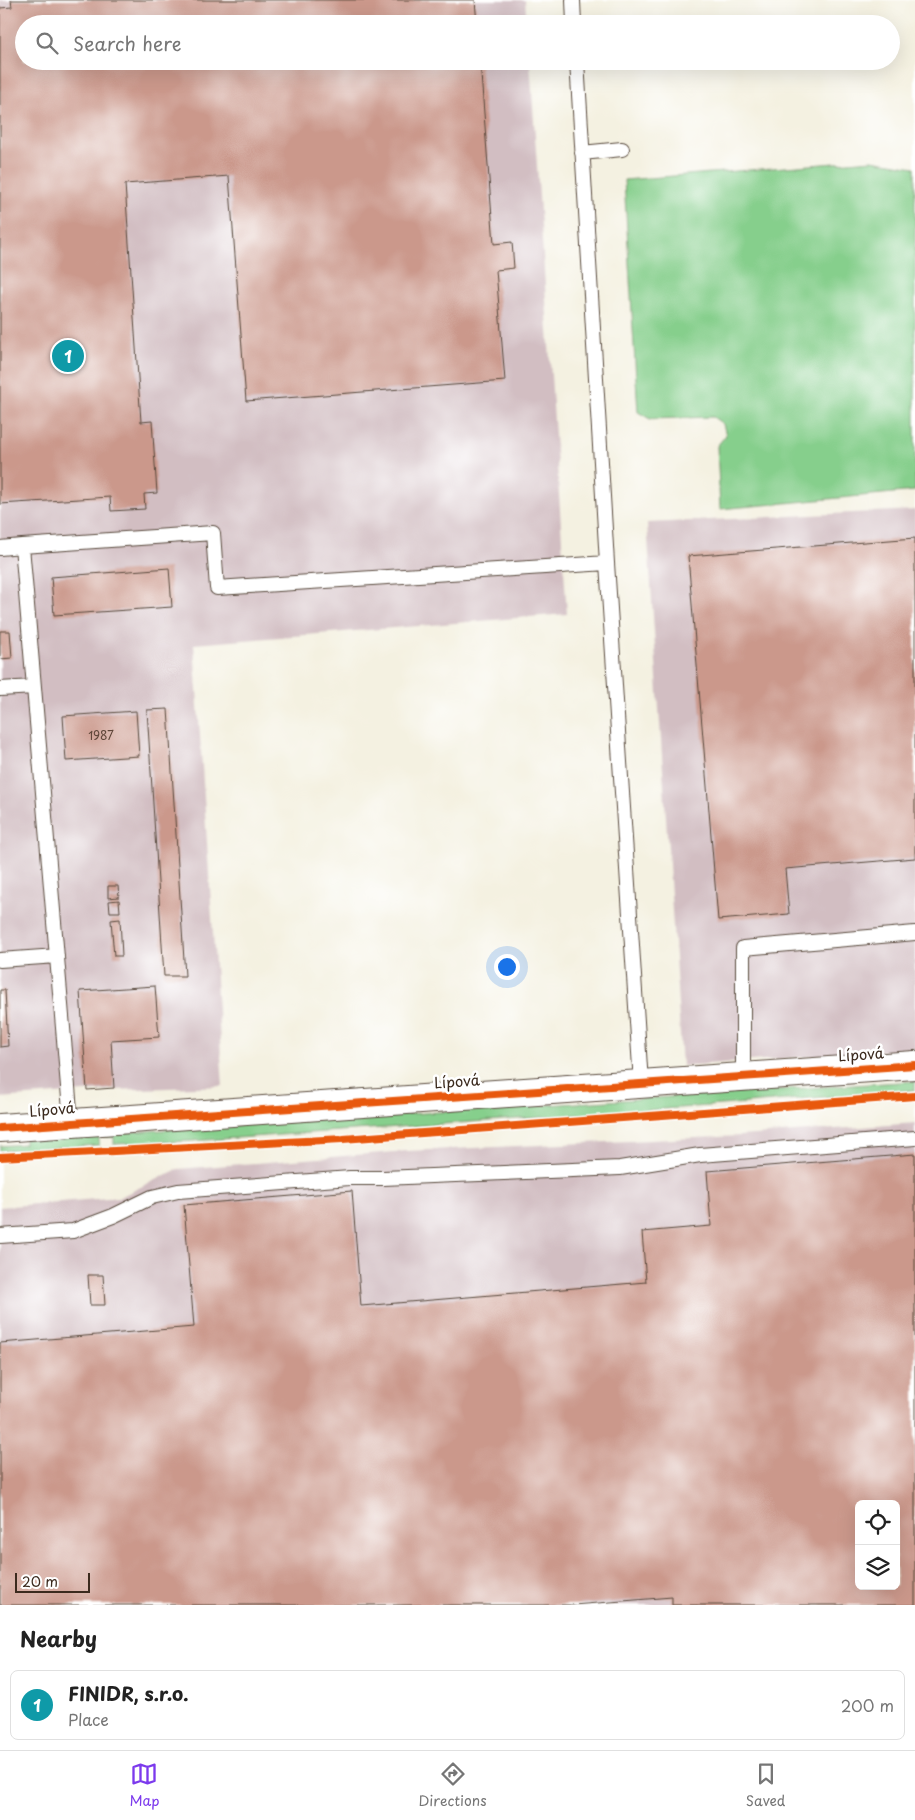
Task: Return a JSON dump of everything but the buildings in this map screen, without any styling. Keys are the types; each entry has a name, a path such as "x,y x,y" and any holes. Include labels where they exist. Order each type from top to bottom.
{"street":[{"name":"Lípová","path":"0,1128 915,1065"}],"lane":[{"path":"573,0 574,15"},
{"path":"577,70 641,1083"},
{"path":"582,153 622,149"},
{"path":"0,548 212,534 217,588 607,563"},
{"path":"22,546 71,1122"},
{"path":"0,689 34,687"},
{"path":"742,1077 742,948 915,933"},
{"path":"0,960 57,956"},
{"path":"0,1236 73,1231 113,1216 152,1197 178,1191 350,1178 620,1168 700,1155 915,1138"}],"shaded area":[{"path":"0,0 525,0 526,15 15,15 15,70 531,70 567,614 194,644 223,1086 113,1090 0,1098"},
{"path":"915,510 915,1049 682,1066 647,523"},
{"path":"915,1123 915,1605 0,1605 0,1207 120,1197 178,1169 407,1151 741,1136"}],"green space":[{"path":"872,160 915,167 915,491 720,509 717,446 726,435 723,424 713,417 650,419 638,412 624,180"},
{"path":"915,1081 915,1090 708,1106 192,1141 114,1144 114,1137 99,1137 99,1145 0,1151 0,1146 25,1144 25,1139"}],"cycle path":[{"path":"0,1128 915,1065"},
{"path":"0,1157 343,1139 915,1096"}],"place":[{"name":"FINIDR, s.r.o.","path":"68,356"}]}
